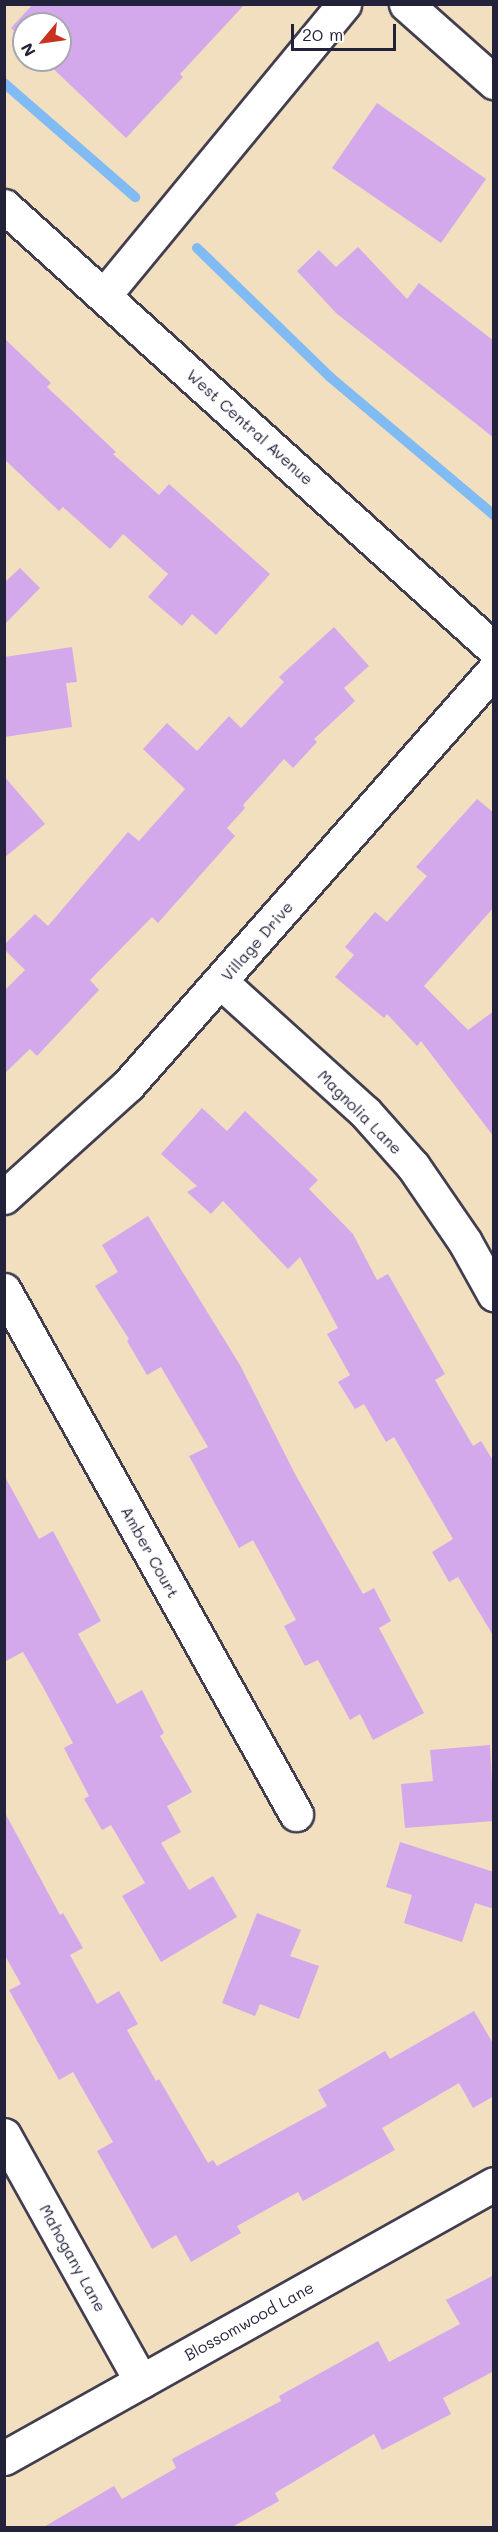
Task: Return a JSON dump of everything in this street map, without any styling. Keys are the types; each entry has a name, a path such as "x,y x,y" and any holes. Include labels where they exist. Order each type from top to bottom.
{"street":[{"path":"105,294 344,4"},
{"path":"406,4 494,82"},
{"name":"West Central Avenue","path":"4,206 105,294 494,649"},
{"name":"Village Drive","path":"4,1197 128,1085 494,670"},
{"name":"Magnolia Lane","path":"221,982 365,1112 413,1166 465,1242 494,1294"},
{"name":"Amber Court","path":"4,1290 296,1814"},
{"name":"Mahogany Lane","path":"4,2135 141,2381"},
{"name":"Blossomwood Lane","path":"4,2458 494,2184"}],"building":[{"path":"33,4 245,4 180,74 183,77 126,138 57,72 72,72 72,12 26,12"},
{"path":"377,103 486,179 441,243 332,168"},
{"path":"358,247 407,299 419,283 494,341 494,438 336,313 297,271 319,250 336,267"},
{"path":"4,338 51,383 47,387 116,452 113,454 159,495 169,484 270,574 216,635 192,614 182,626 148,597 168,574 123,534 110,549 63,507 59,511 4,459"},
{"path":"20,568 40,588 4,625 4,583"},
{"path":"334,627 369,666 344,688 355,701 314,739 317,742 293,768 284,759 243,805 245,808 227,828 235,836 158,923 152,917 90,980 99,990 37,1056 30,1049 4,1074 4,991 25,970 4,949 4,945 35,914 48,926 128,832 139,841 185,789 143,749 167,723 197,751 229,716 241,728 284,682 279,677"},
{"path":"72,647 77,682 66,683 72,727 4,737 4,657"},
{"path":"4,776 45,824 4,858"},
{"path":"477,799 494,813 494,907 424,986 468,1030 494,1011 494,1137 421,1041 417,1046 387,1014 384,1018 335,977 354,955 345,947 375,912 387,922 427,876 416,867"},
{"path":"202,1108 227,1131 245,1111 318,1180 309,1189 353,1234 377,1280 388,1274 445,1374 435,1380 473,1446 481,1441 494,1462 494,1637 458,1577 449,1582 432,1552 453,1539 394,1437 386,1442 364,1404 355,1409 338,1382 350,1375 327,1334 338,1328 300,1257 288,1269 223,1201 211,1214 187,1192 197,1186 161,1154"},
{"path":"148,1216 240,1365 295,1474 363,1594 374,1588 391,1621 379,1628 424,1713 373,1740 360,1714 350,1720 318,1660 305,1666 284,1626 296,1620 253,1540 239,1548 189,1456 208,1447 161,1367 147,1375 127,1341 129,1339 95,1286 118,1272 102,1245"},
{"path":"4,1475 39,1539 53,1531 101,1621 78,1634 117,1704 142,1690 164,1733 160,1736 192,1792 167,1806 181,1832 161,1843 189,1890 213,1876 237,1917 161,1962 122,1896 145,1883 111,1825 102,1830 84,1799 89,1796 64,1748 73,1743 23,1652 4,1662"},
{"path":"490,1745 494,1821 405,1828 401,1784 433,1781 430,1750"},
{"path":"4,1811 60,1915 63,1913 83,1948 70,1955 97,2004 119,1991 138,2024 127,2030 156,2081 159,2079 208,2163 213,2160 217,2166 327,2106 318,2090 385,2051 390,2059 474,2011 494,2045 494,2096 473,2108 459,2083 382,2128 395,2150 303,2201 298,2192 237,2226 241,2233 191,2262 176,2235 152,2249 97,2151 113,2142 73,2072 59,2080 9,1990 21,1984 4,1954"},
{"path":"400,1842 494,1872 494,1909 475,1903 462,1942 404,1923 412,1895 386,1887"},
{"path":"257,1913 301,1930 290,1956 319,1966 299,2019 260,2004 255,2016 222,2003"},
{"path":"494,2275 494,2371 443,2398 451,2414 382,2450 374,2434 275,2493 279,2501 230,2528 42,2528 114,2486 122,2499 176,2468 172,2459 281,2401 279,2396 378,2341 389,2362 460,2324 446,2300"}],"waterway":[{"path":"4,83 135,197"},
{"path":"197,248 330,377 494,515"}]}
